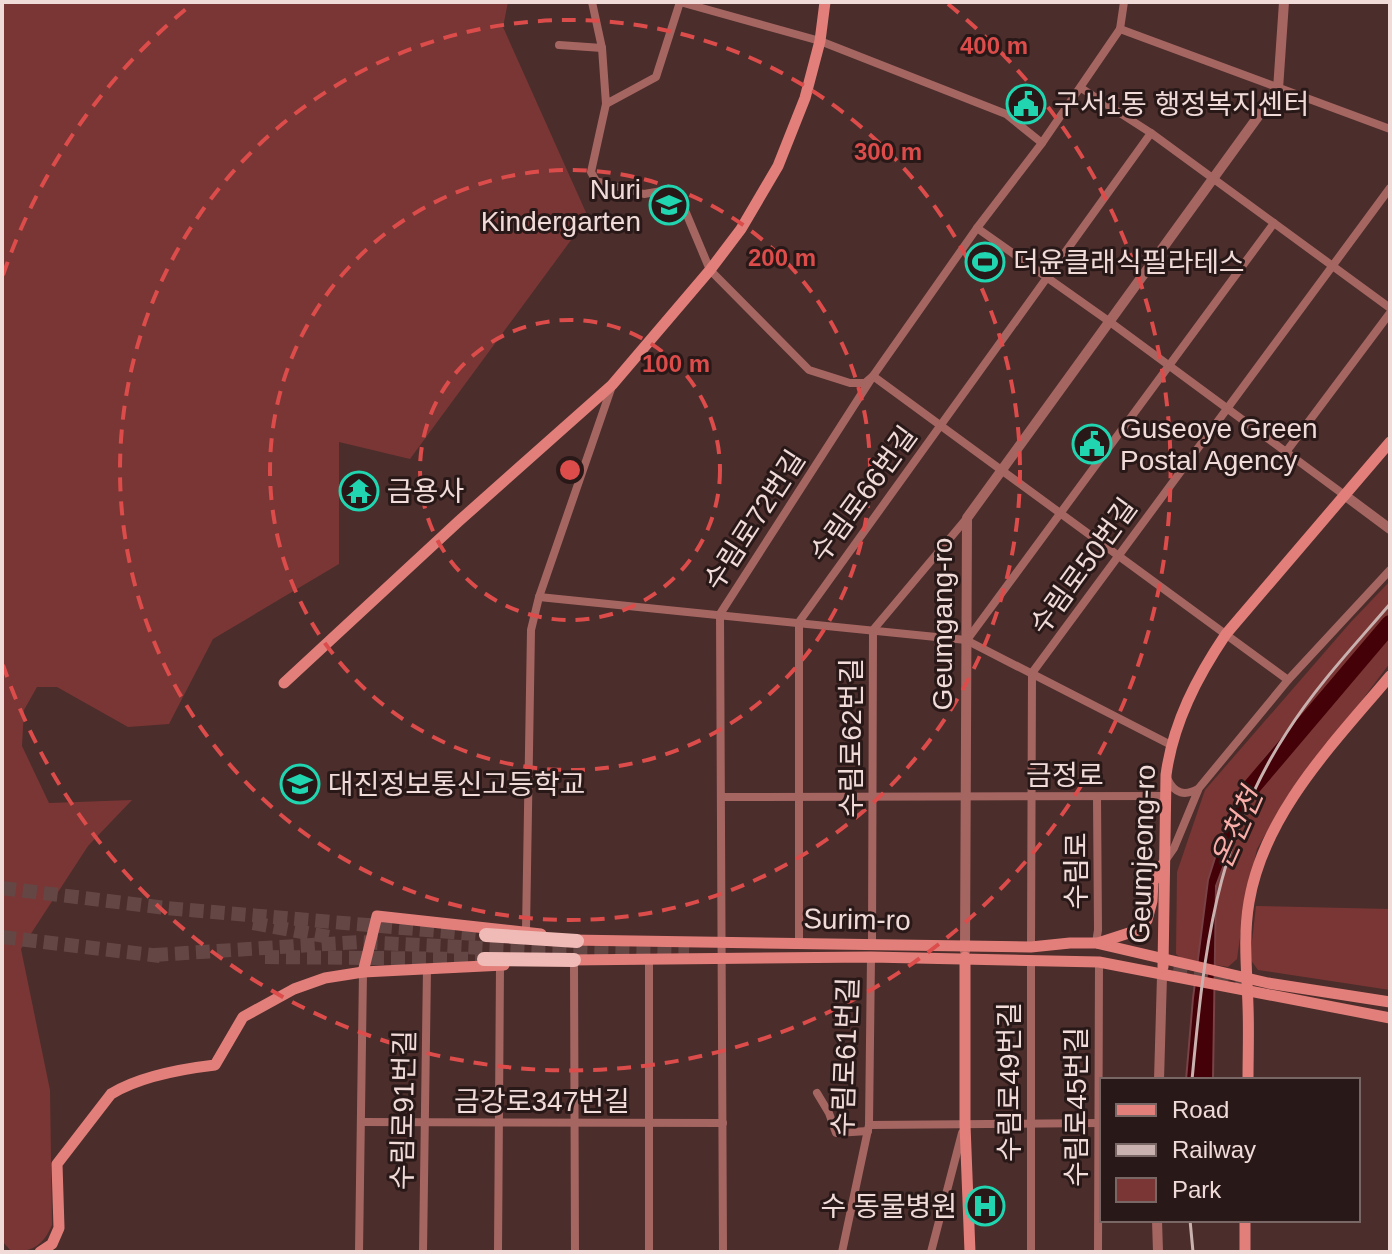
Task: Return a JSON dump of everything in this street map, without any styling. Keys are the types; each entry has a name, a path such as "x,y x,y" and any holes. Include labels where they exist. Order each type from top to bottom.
{"highway":[{"path":"486,935 523,934 577,941"},
{"path":"484,959 574,960"}],"main road":[{"path":"284,683 612,385 710,270 741,229 778,166 805,98 820,41 825,2"},
{"name":"Geumjeong-ro","path":"1162,976 1166,775 1171,745 1203,668 1226,634 1390,442"},
{"path":"1248,1078 1242,978 1249,903 1263,849 1288,805 1390,676"},
{"path":"1096,943 1138,930 1147,920 1153,882 1163,864"},
{"path":"363,972 377,916 523,934"},
{"name":"Surim-ro","path":"577,941 1031,947 1096,943 1242,978 1390,1002"},
{"name":"Surim-ro","path":"40,1252 52,1244 59,1228 57,1164 111,1094 123,1086 190,1068 215,1065 243,1017 294,989 325,978 427,968 649,958 965,957 1099,962 1390,1018"},
{"name":"Geumgang-ro","path":"965,957 965,1125 970,1252"},
{"path":"1245,1222 1245,1252"}],"street":[{"path":"592,2 602,48 606,104 591,172 596,181 644,194 662,191 679,196 710,270 809,370 850,383 865,383 873,376 1288,680"},
{"path":"606,104 656,77 680,2 820,41 1006,114 1042,143"},
{"name":"수림로72번길","path":"723,1252 720,614 873,376 977,228 1042,143 1120,29 1124,2"},
{"path":"1278,89 1284,2"},
{"path":"1120,29 1390,129"},
{"path":"559,45 602,48"},
{"path":"1081,88 1151,133 1390,310 1286,452"},
{"name":"Geumgang-ro","path":"965,957 967,518 1278,89"},
{"name":"수림로66번길","path":"799,622 1151,133"},
{"name":"수림로50번길","path":"1031,947 1032,673 1390,188"},
{"path":"966,640 1274,223"},
{"path":"977,228 1390,529"},
{"path":"523,934 531,630 539,597 612,385"},
{"name":"수림로62번길","path":"872,943 873,630 967,518"},
{"path":"1163,864 1174,848 1199,788 1288,680 1390,570"},
{"path":"539,597 966,640 1171,745"},
{"path":"799,622 799,942"},
{"path":"1166,775 1179,793 1190,793 1199,788"},
{"name":"금정로","path":"721,797 1164,796"},
{"name":"수림로","path":"1096,943 1097,797"},
{"name":"수림로61번길","path":"842,1252 868,1128 871,957"},
{"path":"649,958 649,1252"},
{"path":"574,960 575,1252"},
{"name":"수림로49번길","path":"1031,961 1031,1252"},
{"name":"수림로45번길","path":"1098,1252 1099,962"},
{"path":"498,1252 500,966"},
{"name":"수림로91번길","path":"423,1252 427,968"},
{"path":"359,1252 363,972"},
{"name":"Geumjeong-ro","path":"1159,1078 1162,976"},
{"path":"817,1093 836,1133 868,1128 1100,1123"},
{"name":"금강로347번길","path":"361,1122 723,1123"},
{"path":"931,1252 965,1125"},
{"path":"1157,1222 1158,1252"}],"green space":[{"path":"2,2 508,2 503,27 588,217 410,459 339,442 339,564 213,639 169,724 128,727 57,687 37,687 24,710 22,746 49,803 132,800 88,846 21,949 50,1090 52,1225 37,1246 12,1252 2,1241"},
{"path":"1390,581 1390,663 1279,810 1257,849 1237,959 1228,967 1182,959 1176,954 1177,872 1205,790"},
{"path":"1256,906 1390,909 1390,990 1258,970 1250,959"}],"water":[{"name":"온천천","path":"1390,619 1390,628 1305,714 1253,787 1216,886 1213,1078 1186,1078 1208,880 1226,823 1263,760"}],"waterway":[{"name":"온천천","path":"1250,789 1390,624"}],"tunnel":[{"path":"2,888 166,908 486,935"},
{"path":"253,923 335,938"},
{"path":"2,937 160,956"},
{"path":"154,955 359,942 689,954"},
{"path":"265,957 484,959"},
{"path":"1173,972 1248,982"}],"railway":[{"path":"1192,1078 1208,943 1228,857 1243,815 1287,732 1336,666 1390,604"},
{"path":"1190,1222 1193,1252"}],"place":[{"name":"구서1동 행정복지센터","path":"1026,104"},
{"name":"Nuri Kindergarten","path":"669,205"},
{"name":"더윤클래식필라테스","path":"985,262"},
{"name":"Guseoye Green Postal Agency","path":"1092,444"},
{"name":"금용사","path":"359,491"},
{"name":"대진정보통신고등학교","path":"300,784"},
{"name":"수 동물병원","path":"985,1206"}]}
